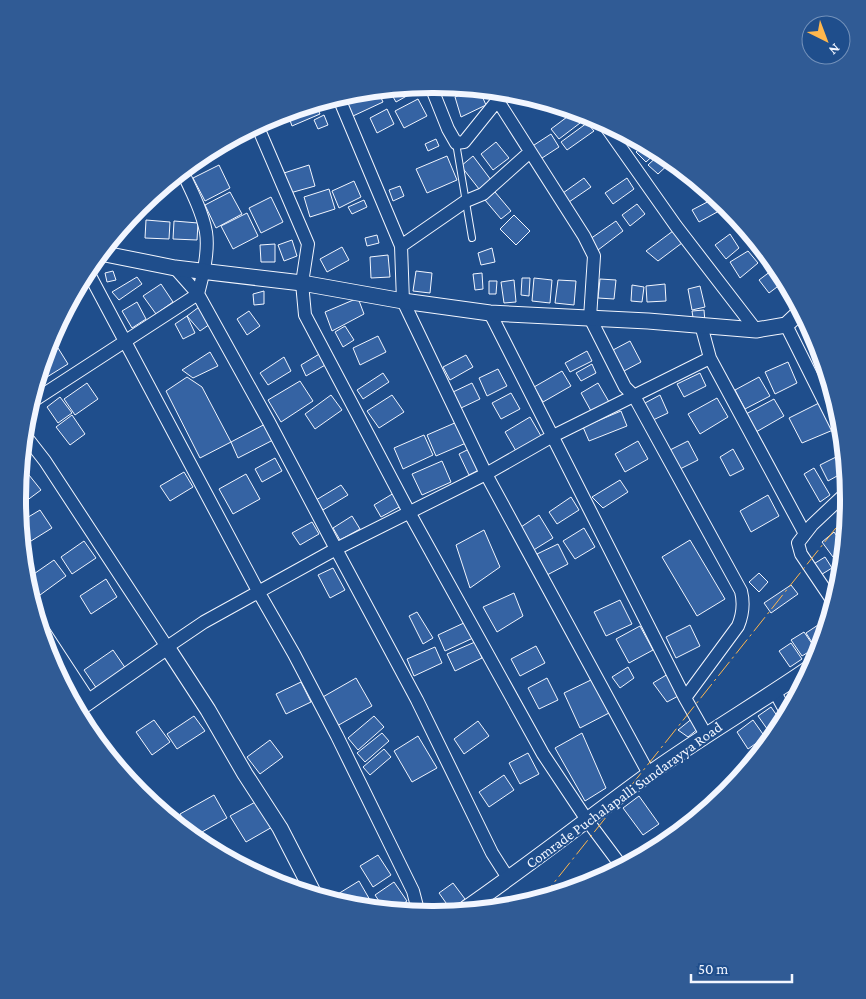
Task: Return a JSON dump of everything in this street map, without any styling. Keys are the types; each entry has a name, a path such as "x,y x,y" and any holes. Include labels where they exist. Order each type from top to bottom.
{"street":[{"path":"434,93 448,129 456,143 464,142 500,99"},
{"path":"504,99 530,152 584,236 594,256 590,318 625,387 634,396 741,591 743,600 742,618 738,626 685,698"},
{"path":"341,104 401,246 403,301 486,474 649,774"},
{"path":"260,132 308,244 302,283 305,315 409,512 543,754 587,820 618,861"},
{"path":"614,136 693,248 756,330"},
{"path":"401,246 466,201 483,194 530,152"},
{"path":"39,397 198,294 204,271 206,233 197,203 185,177"},
{"path":"108,255 176,268 302,283 403,301 490,313 756,330 786,325 796,316"},
{"path":"176,268 198,294 269,422 417,700 492,853 508,878"},
{"path":"92,279 258,593 294,654 337,736 413,891 417,905"},
{"path":"490,313 551,437 685,698 706,735"},
{"path":"701,325 710,358 805,534"},
{"path":"786,325 831,417"},
{"path":"83,706 204,622 336,549 486,474 551,437 710,358"},
{"path":"31,442 45,461 208,710 245,774 280,828 310,887"},
{"path":"828,595 801,554 798,543 840,499"},
{"path":"55,650 90,702"},
{"name":"Comrade Puchalapalli Sundarayya Road","path":"472,904 649,774 800,675"},
{"path":"775,692 783,706"}],"lane":[{"path":"456,143 472,238"}],"building":[{"path":"411,94 396,102 392,95"},
{"path":"462,94 482,96 486,105 461,117 455,97"},
{"path":"380,96 383,102 353,116 347,103"},
{"path":"418,99 427,116 404,128 395,111"},
{"path":"387,109 394,124 377,133 370,118"},
{"path":"318,110 320,114 292,126 290,119"},
{"path":"324,115 328,125 318,129 314,120"},
{"path":"569,116 582,121 559,139 551,129"},
{"path":"587,123 594,131 567,150 561,142"},
{"path":"551,134 559,147 539,160 531,147"},
{"path":"436,139 439,146 428,151 425,144"},
{"path":"496,142 509,158 493,170 481,154"},
{"path":"639,149 652,157 646,162 636,152"},
{"path":"447,156 457,180 427,193 416,169"},
{"path":"473,156 491,180 479,189 461,166"},
{"path":"655,159 666,166 658,174 648,165"},
{"path":"219,165 230,188 205,201 193,178"},
{"path":"309,165 315,186 290,193 284,173"},
{"path":"584,178 591,187 569,202 563,193"},
{"path":"627,178 634,189 613,204 605,193"},
{"path":"354,181 361,197 339,208 332,191"},
{"path":"400,186 404,196 393,201 389,190"},
{"path":"329,189 335,209 310,217 304,197"},
{"path":"230,192 242,214 216,228 205,205"},
{"path":"495,192 511,211 501,219 485,200"},
{"path":"271,197 283,222 261,233 249,208"},
{"path":"364,200 367,207 352,214 348,207"},
{"path":"709,201 719,211 699,222 692,210"},
{"path":"637,204 645,214 630,226 622,215"},
{"path":"247,213 258,236 233,249 221,226"},
{"path":"514,215 530,231 516,245 500,229"},
{"path":"146,220 170,222 169,239 145,238"},
{"path":"174,221 198,223 197,240 173,239"},
{"path":"616,221 623,231 598,250 590,239"},
{"path":"673,231 682,243 658,261 646,251"},
{"path":"730,234 739,248 726,259 715,245"},
{"path":"377,235 379,243 367,246 365,238"},
{"path":"292,240 297,256 284,261 278,245"},
{"path":"275,244 275,262 261,262 260,245"},
{"path":"342,247 349,260 327,272 320,259"},
{"path":"492,248 495,262 481,265 478,253"},
{"path":"748,251 758,263 740,278 730,262"},
{"path":"388,255 390,277 371,278 370,257"},
{"path":"113,271 116,280 107,282 105,273"},
{"path":"416,271 432,273 430,293 413,291"},
{"path":"770,272 779,286 769,293 759,280"},
{"path":"482,273 483,289 475,290 473,274"},
{"path":"137,277 142,284 119,300 112,292"},
{"path":"522,278 530,278 529,296 521,295"},
{"path":"534,278 552,280 550,303 532,301"},
{"path":"600,279 616,280 614,299 598,298"},
{"path":"514,280 516,302 504,303 501,282"},
{"path":"558,280 576,281 574,305 555,303"},
{"path":"489,281 497,281 496,294 489,294"},
{"path":"161,284 173,302 156,314 143,296"},
{"path":"665,284 666,301 647,302 646,286"},
{"path":"632,285 644,287 642,302 631,301"},
{"path":"700,286 705,307 692,310 688,289"},
{"path":"264,291 264,304 254,305 253,294"},
{"path":"358,298 364,314 332,331 325,312"},
{"path":"137,302 146,319 132,328 122,311"},
{"path":"203,304 213,322 200,331 187,316"},
{"path":"704,310 705,322 694,324 692,311"},
{"path":"249,311 260,326 247,335 237,319"},
{"path":"187,316 195,333 183,339 175,324"},
{"path":"345,326 354,340 343,347 335,332"},
{"path":"378,336 386,352 360,365 353,348"},
{"path":"630,341 641,362 624,371 613,350"},
{"path":"58,348 68,364 47,377 46,376 55,350"},
{"path":"587,351 592,361 570,372 565,363"},
{"path":"210,352 218,366 193,378 182,370"},
{"path":"321,353 327,364 306,376 301,365"},
{"path":"466,355 473,367 450,380 443,367"},
{"path":"284,357 291,371 268,385 260,373"},
{"path":"788,362 797,383 775,394 765,372"},
{"path":"592,364 596,373 581,381 576,373"},
{"path":"498,369 507,386 487,396 479,378"},
{"path":"562,371 571,386 543,402 534,387"},
{"path":"383,373 389,382 363,399 357,390"},
{"path":"700,373 706,386 684,397 677,384"},
{"path":"187,377 202,387 231,442 200,458 166,391"},
{"path":"759,377 770,396 745,409 735,390"},
{"path":"300,381 313,401 281,422 268,400"},
{"path":"87,383 98,399 75,415 64,399"},
{"path":"472,383 480,399 461,408 453,392"},
{"path":"598,383 609,402 591,411 581,393"},
{"path":"511,393 520,409 501,419 492,403"},
{"path":"331,395 342,410 315,429 305,414"},
{"path":"392,395 404,412 379,428 367,411"},
{"path":"660,395 668,413 653,420 645,403"},
{"path":"60,397 72,413 58,423 47,407"},
{"path":"717,398 728,417 700,434 688,414"},
{"path":"774,399 784,416 756,432 746,414"},
{"path":"819,403 833,430 802,443 789,418"},
{"path":"621,411 627,426 589,441 583,427"},
{"path":"72,415 85,434 70,445 56,427"},
{"path":"530,417 541,436 516,451 505,432"},
{"path":"269,422 277,438 238,458 231,442"},
{"path":"457,422 466,443 436,456 427,435"},
{"path":"424,435 433,455 403,469 394,448"},
{"path":"638,441 648,459 625,472 615,454"},
{"path":"688,441 698,460 680,469 670,450"},
{"path":"469,449 479,470 469,475 459,454"},
{"path":"733,449 744,469 730,476 720,457"},
{"path":"837,456 839,475 828,481 820,465"},
{"path":"275,458 282,471 262,482 255,469"},
{"path":"442,461 451,482 422,495 412,474"},
{"path":"814,468 830,495 820,502 804,474"},
{"path":"184,472 193,487 170,501 160,486"},
{"path":"246,474 260,499 233,514 219,489"},
{"path":"29,475 41,490 26,501 26,500 27,476"},
{"path":"620,480 628,492 603,508 592,497"},
{"path":"341,485 348,495 323,510 316,500"},
{"path":"394,493 401,506 381,517 374,505"},
{"path":"768,495 779,516 751,532 740,511"},
{"path":"571,497 579,510 557,524 549,512"},
{"path":"40,510 52,528 29,542 27,518"},
{"path":"539,515 553,538 532,551 518,529"},
{"path":"352,516 360,529 340,540 333,528"},
{"path":"312,522 319,534 300,545 292,533"},
{"path":"584,528 595,547 575,559 563,541"},
{"path":"484,530 500,567 470,588 456,545"},
{"path":"834,532 838,537 836,555 833,557 822,542"},
{"path":"690,540 725,599 697,616 662,557"},
{"path":"84,541 96,558 72,574 61,557"},
{"path":"558,544 568,564 547,575 537,554"},
{"path":"825,557 832,568 819,576 812,565"},
{"path":"54,560 66,576 40,595 37,590 33,574"},
{"path":"333,568 345,590 330,598 318,575"},
{"path":"759,573 768,582 759,592 749,582"},
{"path":"106,579 117,597 91,614 80,596"},
{"path":"791,585 798,594 771,613 764,603"},
{"path":"514,593 523,616 497,632 483,607"},
{"path":"620,600 632,624 606,636 594,612"},
{"path":"417,612 433,638 423,644 409,616"},
{"path":"466,622 473,638 445,651 438,635"},
{"path":"690,625 700,646 676,658 666,637"},
{"path":"818,625 819,627 813,644 806,633"},
{"path":"640,626 653,650 629,663 616,639"},
{"path":"804,632 813,645 811,651 802,656 791,640"},
{"path":"475,642 482,658 455,671 447,654"},
{"path":"791,643 802,659 790,667 779,651"},
{"path":"536,646 545,663 520,676 511,659"},
{"path":"435,647 442,663 414,676 407,659"},
{"path":"113,650 126,669 97,689 84,670"},
{"path":"628,667 634,678 620,688 612,677"},
{"path":"668,674 680,695 667,702 653,683"},
{"path":"356,678 372,706 337,726 321,698"},
{"path":"547,678 558,700 539,709 528,688"},
{"path":"593,679 609,713 580,728 564,693"},
{"path":"301,682 311,702 286,714 276,694"},
{"path":"771,707 777,716 768,730 758,716"},
{"path":"194,716 205,731 177,749 167,734"},
{"path":"374,716 384,727 358,750 348,738"},
{"path":"694,717 699,728 688,737 678,730"},
{"path":"154,720 170,742 152,755 136,732"},
{"path":"753,720 764,735 748,749 737,732"},
{"path":"478,721 489,736 464,754 454,739"},
{"path":"382,733 389,741 365,762 357,753"},
{"path":"582,733 606,788 585,801 555,748"},
{"path":"418,736 437,768 412,782 394,751"},
{"path":"270,740 283,757 260,774 247,757"},
{"path":"384,749 391,757 370,775 363,767"},
{"path":"528,753 539,774 520,784 509,763"},
{"path":"504,775 514,790 489,807 479,792"},
{"path":"214,795 227,818 200,833 184,821 180,814"},
{"path":"639,796 659,824 643,835 623,808"},
{"path":"259,800 274,826 246,842 230,816"},
{"path":"378,855 391,875 373,887 360,866"},
{"path":"359,881 370,900 369,901 338,894"},
{"path":"394,882 407,901 402,905 380,903 375,895"},
{"path":"453,883 465,899 457,905 448,905 439,893"}],"power":[{"path":"549,889 839,524"}]}
